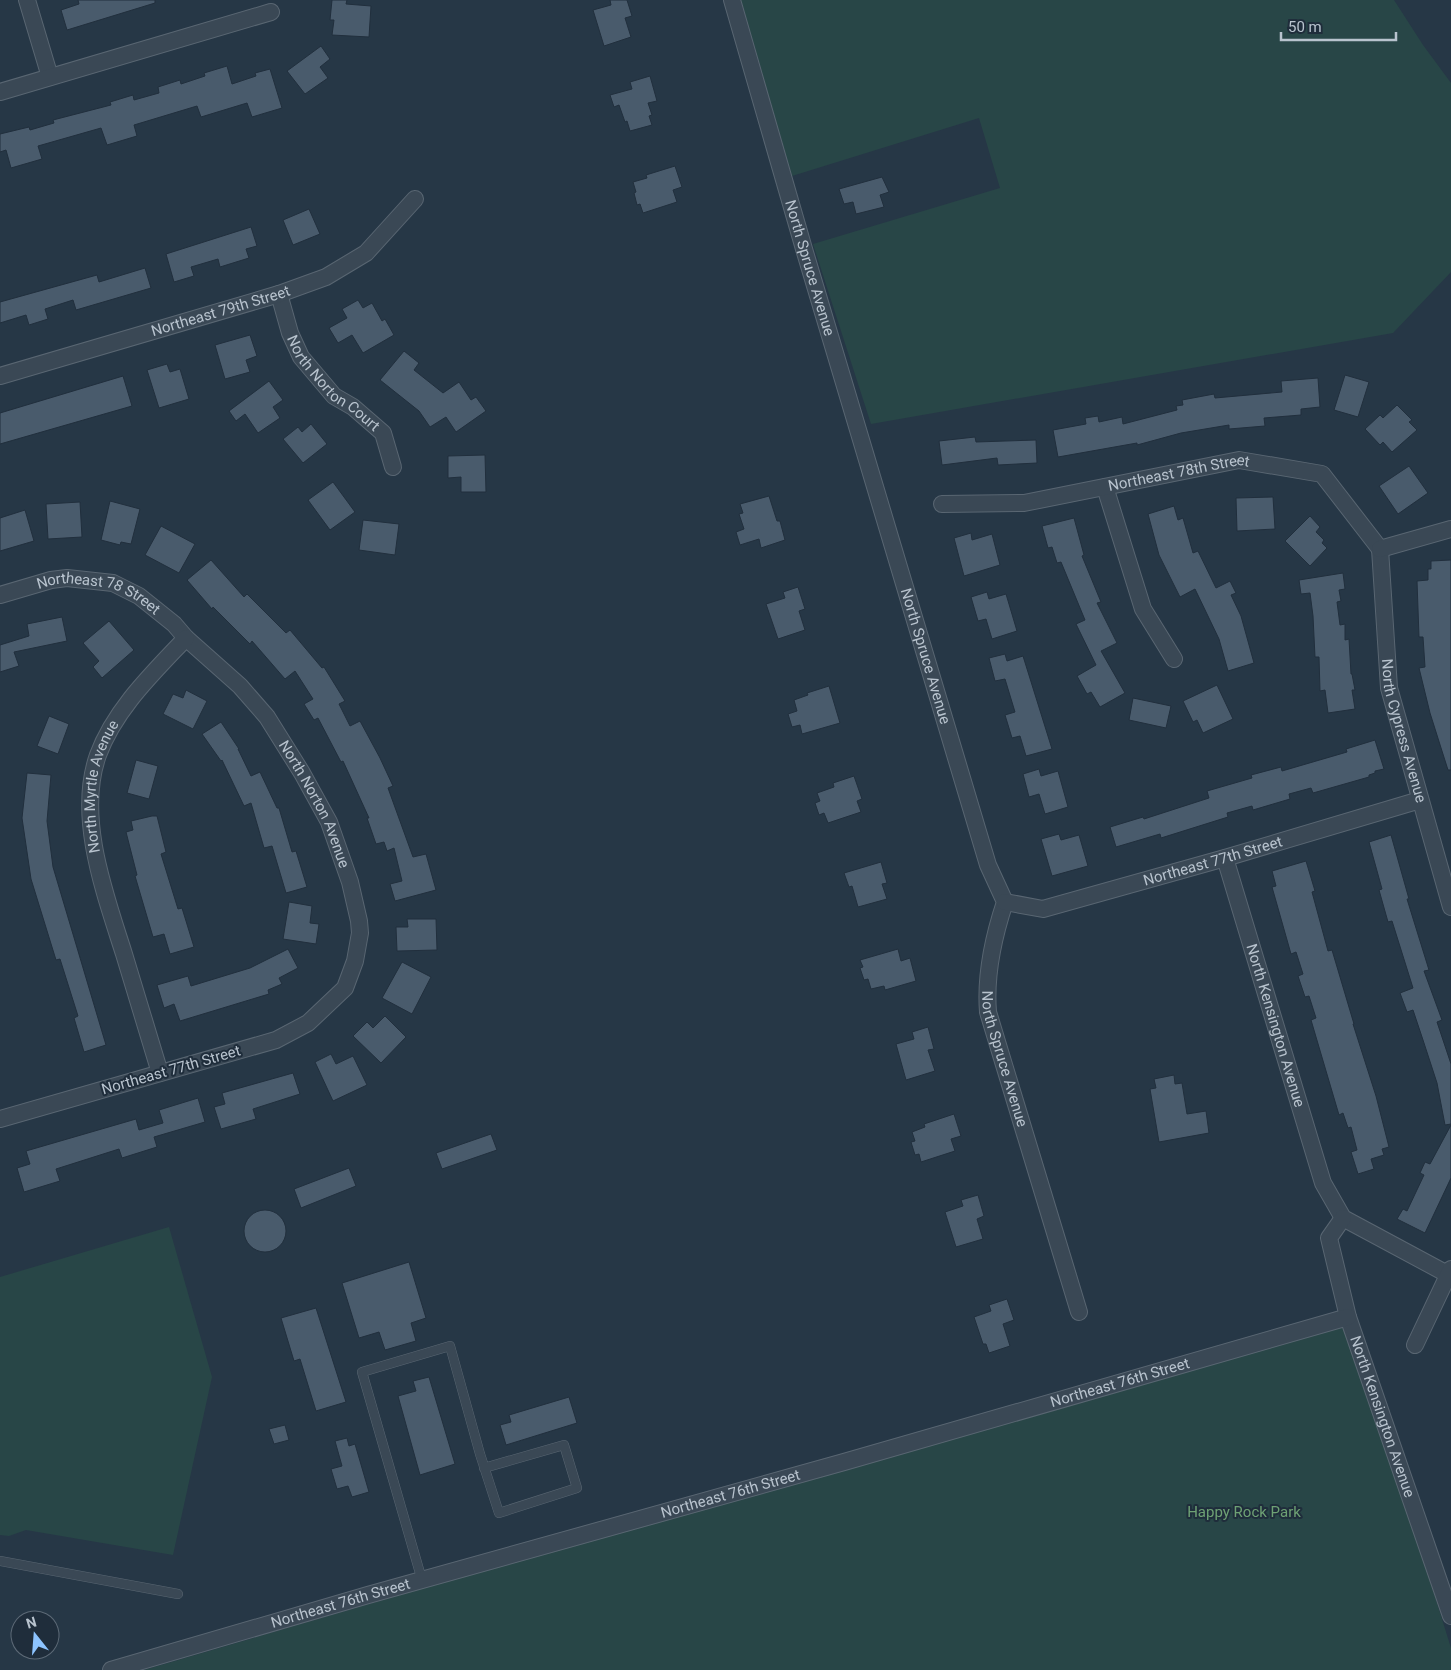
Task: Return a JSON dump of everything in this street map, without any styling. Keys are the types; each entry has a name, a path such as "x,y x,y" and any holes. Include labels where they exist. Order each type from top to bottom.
{"street":[{"path":"27,0 50,77"},
{"name":"North Spruce Avenue","path":"732,0 804,249 988,865 1004,902 994,935 987,994 988,1012 1079,1312"},
{"path":"0,92 271,12"},
{"name":"Northeast 79th Street","path":"0,376 279,294 326,277 366,253 415,199"},
{"name":"North Norton Court","path":"279,294 290,333 301,357 334,396 354,408 383,433 393,467"},
{"name":"Northeast 78th Street","path":"942,504 1024,503 1239,460 1322,474 1380,549"},
{"path":"1105,487 1143,609 1174,659"},
{"path":"1380,549 1451,529"},
{"name":"North Cypress Avenue","path":"1380,549 1388,688 1451,907"},
{"name":"Northeast 78 Street","path":"0,595 51,580 67,578 113,583 139,596 174,624 186,638"},
{"name":"North Norton Avenue","path":"186,638 240,686 267,717 302,773 329,822 350,882 359,920 360,933 355,961 344,988 332,1001"},
{"name":"North Myrtle Avenue","path":"160,1073 98,872 90,810 92,778 99,754 112,726 138,688 186,638"},
{"name":"Northeast 77th Street","path":"1004,902 1043,909 1225,858 1420,800"},
{"name":"North Kensington Avenue","path":"1225,858 1323,1183 1343,1218 1329,1238 1348,1317 1451,1616"},
{"name":"Northeast 77th Street","path":"0,1119 276,1040 308,1023 332,1001"},
{"path":"1343,1218 1450,1273 1415,1345"},
{"name":"Northeast 76th Street","path":"111,1670 1348,1317"}],"lane":[{"path":"422,1580 362,1372 450,1346 484,1468 499,1513 577,1488 564,1445 484,1468"},
{"path":"0,1561 178,1594"}],"green space":[{"path":"741,0 1394,0 1423,45 1451,83 1451,272 1393,333 871,424 813,244 1000,188 979,118 792,176"},
{"path":"169,1227 212,1377 173,1555 26,1530 9,1536 0,1535 0,1277"},
{"name":"Happy Rock Park","path":"1348,1317 1451,1648 1451,1670 144,1670"}],"building":[{"path":"78,0 155,0 155,3 67,30 61,10 79,4"},
{"path":"332,0 347,0 346,4 371,6 369,37 332,35 334,20 330,20"},
{"path":"610,0 627,0 632,16 625,18 631,37 604,46 593,10 611,5"},
{"path":"321,46 330,59 320,67 328,78 305,94 287,71"},
{"path":"227,66 232,84 256,76 255,73 270,69 282,108 252,117 247,103 201,117 197,106 134,125 137,136 107,145 101,128 38,146 42,159 11,168 6,150 0,152 0,134 29,127 30,130 54,123 53,120 111,105 110,102 133,95 134,100 159,93 158,87 180,80 181,84 205,76 204,73"},
{"path":"650,76 657,101 648,103 652,115 649,116 652,125 630,131 619,105 614,107 610,95 632,89 630,82"},
{"path":"675,166 682,187 673,190 677,202 643,213 640,204 637,205 633,182 647,178 646,175"},
{"path":"882,177 889,192 880,195 884,207 856,214 853,202 844,204 839,189"},
{"path":"309,209 320,234 293,245 283,220"},
{"path":"251,227 257,246 246,249 249,258 220,267 218,259 191,267 194,276 174,282 166,254"},
{"path":"145,268 151,288 76,310 73,300 45,309 48,319 29,325 26,315 0,323 0,302 97,275 99,282"},
{"path":"358,300 363,308 372,303 382,321 385,319 394,335 363,353 352,335 338,343 329,328 347,318 342,309"},
{"path":"250,335 257,356 246,360 250,372 225,379 215,345"},
{"path":"404,351 419,363 414,370 443,393 459,382 471,400 476,397 486,411 456,432 446,417 430,427 419,411 380,380"},
{"path":"167,364 170,372 180,369 189,399 159,408 147,370"},
{"path":"1345,375 1369,382 1358,417 1334,410"},
{"path":"123,376 132,406 0,444 0,413"},
{"path":"1318,378 1320,407 1301,409 1301,415 1264,418 1265,426 1229,429 1229,425 1181,433 1137,445 1137,443 1058,457 1053,430 1086,424 1085,418 1098,416 1099,422 1122,417 1123,424 1177,410 1176,406 1183,405 1182,400 1214,394 1215,398 1282,392 1281,381"},
{"path":"269,381 283,400 273,407 280,418 258,433 245,414 236,421 229,411"},
{"path":"1397,405 1412,420 1409,422 1417,430 1392,452 1383,442 1380,445 1365,429 1380,415 1383,418"},
{"path":"311,424 327,444 303,463 283,439 298,427 302,432"},
{"path":"975,437 976,442 1036,440 1037,463 998,465 997,458 942,465 939,441"},
{"path":"485,455 486,492 461,492 461,477 448,478 448,456"},
{"path":"1409,466 1428,493 1398,514 1379,486"},
{"path":"333,482 355,512 330,530 308,500"},
{"path":"769,496 777,521 780,521 785,540 761,548 759,539 740,545 736,532 744,529 739,514 743,513 740,504"},
{"path":"1273,497 1275,529 1237,531 1236,498"},
{"path":"110,501 140,509 131,544 121,542 120,545 101,540"},
{"path":"80,502 82,537 48,539 46,504"},
{"path":"1174,506 1178,520 1183,518 1193,553 1198,551 1216,588 1230,581 1236,593 1231,595 1241,616 1254,663 1228,671 1219,639 1195,589 1180,597 1159,555 1148,514"},
{"path":"25,510 34,541 0,551 0,518"},
{"path":"1310,516 1320,527 1316,532 1324,540 1322,543 1327,548 1310,566 1285,541"},
{"path":"1074,518 1084,555 1082,556 1101,602 1097,603 1117,643 1101,651 1125,693 1100,707 1091,692 1087,694 1077,676 1096,665 1076,624 1085,620 1061,562 1057,563 1052,547 1048,548 1042,526"},
{"path":"363,520 399,524 395,555 359,550"},
{"path":"161,526 195,544 179,573 145,555"},
{"path":"971,533 972,540 992,534 1000,565 964,576 954,538"},
{"path":"211,560 244,597 247,594 286,633 290,630 322,668 324,667 345,701 339,704 350,726 360,721 380,758 393,786 388,788 413,857 426,854 436,890 395,901 390,884 402,881 394,848 387,851 384,842 376,844 367,818 369,818 343,761 341,762 318,718 314,720 304,704 313,699 295,671 285,679 252,641 250,644 213,607 212,609 187,580"},
{"path":"1451,560 1451,770 1448,770 1430,713 1419,668 1425,667 1423,637 1419,637 1417,581 1428,580 1428,569 1431,569 1431,561"},
{"path":"1343,573 1345,589 1339,590 1341,601 1337,602 1340,625 1345,624 1345,640 1349,639 1351,674 1355,690 1352,690 1355,709 1328,713 1325,690 1320,691 1319,657 1315,657 1310,593 1301,594 1299,580"},
{"path":"798,587 805,609 799,611 805,630 778,639 766,604 785,598 783,592"},
{"path":"987,592 989,599 1006,594 1017,631 992,639 986,619 978,621 971,597"},
{"path":"62,617 67,641 14,652 19,666 0,672 0,645 29,636 27,624"},
{"path":"109,621 134,650 102,678 93,667 99,661 83,643"},
{"path":"1005,654 1007,661 1023,656 1052,749 1026,756 1020,736 1012,738 1005,715 1015,712 1005,679 995,681 989,658"},
{"path":"1217,685 1233,719 1203,733 1197,720 1193,722 1183,701"},
{"path":"829,686 840,723 802,734 800,725 792,727 788,714 797,711 794,700 808,695 807,693"},
{"path":"186,690 207,701 193,729 163,714 173,694 183,698"},
{"path":"1133,698 1171,706 1166,728 1129,720"},
{"path":"49,716 69,724 58,754 37,746"},
{"path":"221,722 239,749 251,776 260,772 277,808 279,808 292,852 296,851 307,887 286,893 272,846 264,848 251,803 244,806 222,760 202,734"},
{"path":"1375,740 1384,769 1375,771 1369,777 1313,793 1311,788 1289,794 1290,799 1253,810 1252,806 1227,813 1228,817 1161,838 1160,834 1116,847 1110,827 1143,817 1144,819 1209,798 1207,791 1252,778 1251,775 1281,767 1282,771 1347,752 1346,749"},
{"path":"136,760 158,766 149,799 127,793"},
{"path":"1039,769 1041,776 1058,771 1068,807 1045,814 1039,794 1029,797 1023,774"},
{"path":"27,773 51,775 47,821 53,867 106,1045 84,1052 74,1018 78,1016 60,959 56,960 31,879 22,818"},
{"path":"854,776 862,799 857,801 861,812 828,823 824,813 819,815 815,803 820,801 817,793 834,787 833,783"},
{"path":"157,816 166,852 161,854 178,909 182,908 194,947 170,954 164,934 153,937 135,876 137,875 126,832 133,830 131,821"},
{"path":"1059,834 1061,840 1079,835 1088,866 1052,876 1041,839"},
{"path":"1391,835 1409,899 1407,899 1429,970 1424,971 1442,1020 1437,1022 1451,1064 1451,1124 1445,1125 1437,1083 1413,1010 1407,1012 1400,993 1413,988 1392,921 1388,922 1379,890 1382,889 1369,842"},
{"path":"1306,861 1315,891 1312,892 1328,951 1332,950 1376,1096 1389,1147 1382,1149 1384,1155 1371,1159 1374,1169 1358,1174 1351,1152 1357,1150 1351,1127 1348,1128 1343,1113 1339,1115 1311,1020 1316,1018 1309,996 1305,997 1298,976 1303,974 1296,952 1291,954 1272,887 1276,886 1272,871"},
{"path":"881,862 887,883 882,884 887,899 858,907 852,886 849,887 844,873"},
{"path":"289,902 312,906 310,923 319,924 316,944 283,939"},
{"path":"407,919 436,919 437,950 397,951 396,927 408,927"},
{"path":"288,949 298,968 279,978 282,984 268,990 269,994 180,1021 174,1004 164,1008 157,985 188,976 191,986 250,968"},
{"path":"898,949 901,961 910,958 916,981 885,990 884,986 871,989 868,979 864,980 860,968 863,967 860,960"},
{"path":"402,962 431,977 412,1014 382,998"},
{"path":"385,1016 406,1037 381,1063 353,1036 367,1022 373,1028"},
{"path":"928,1027 934,1049 928,1050 935,1071 906,1080 896,1044 914,1039 912,1032"},
{"path":"331,1054 336,1064 353,1056 367,1085 333,1101 315,1062"},
{"path":"293,1073 300,1094 253,1109 256,1119 221,1129 214,1107 225,1104 222,1093"},
{"path":"1174,1075 1175,1084 1182,1083 1187,1114 1206,1111 1209,1133 1159,1142 1150,1089 1156,1088 1154,1079"},
{"path":"198,1098 205,1122 154,1137 157,1147 122,1158 119,1149 56,1169 60,1181 24,1192 17,1168 30,1164 26,1151 136,1119 139,1130 163,1123 159,1110"},
{"path":"954,1114 961,1136 951,1139 955,1151 921,1162 919,1154 915,1155 911,1142 915,1141 912,1132 925,1127 924,1124"},
{"path":"1451,1125 1451,1178 1425,1233 1397,1219 1403,1209 1407,1211 1424,1175 1420,1173 1425,1162 1430,1164"},
{"path":"491,1134 497,1150 442,1169 436,1153"},
{"path":"349,1168 356,1186 301,1208 294,1189"},
{"path":"978,1195 984,1216 977,1219 983,1239 956,1247 945,1212 963,1206 961,1200"},
{"path":"265,1210 280,1216 286,1231 280,1246 265,1252 250,1246 244,1231 250,1216"},
{"path":"409,1262 426,1318 411,1323 416,1341 385,1350 379,1332 359,1338 342,1283"},
{"path":"1007,1299 1014,1320 1003,1324 1010,1346 989,1353 986,1344 983,1344 974,1317 991,1311 989,1305"},
{"path":"316,1308 346,1402 316,1411 300,1359 294,1361 281,1318"},
{"path":"429,1377 455,1464 420,1475 398,1396 416,1391 413,1381"},
{"path":"569,1397 577,1423 506,1445 500,1425 511,1422 509,1415"},
{"path":"285,1425 289,1440 274,1444 269,1429"},
{"path":"347,1438 349,1446 355,1444 369,1492 352,1497 348,1486 337,1489 331,1469 342,1466 335,1441"}]}
